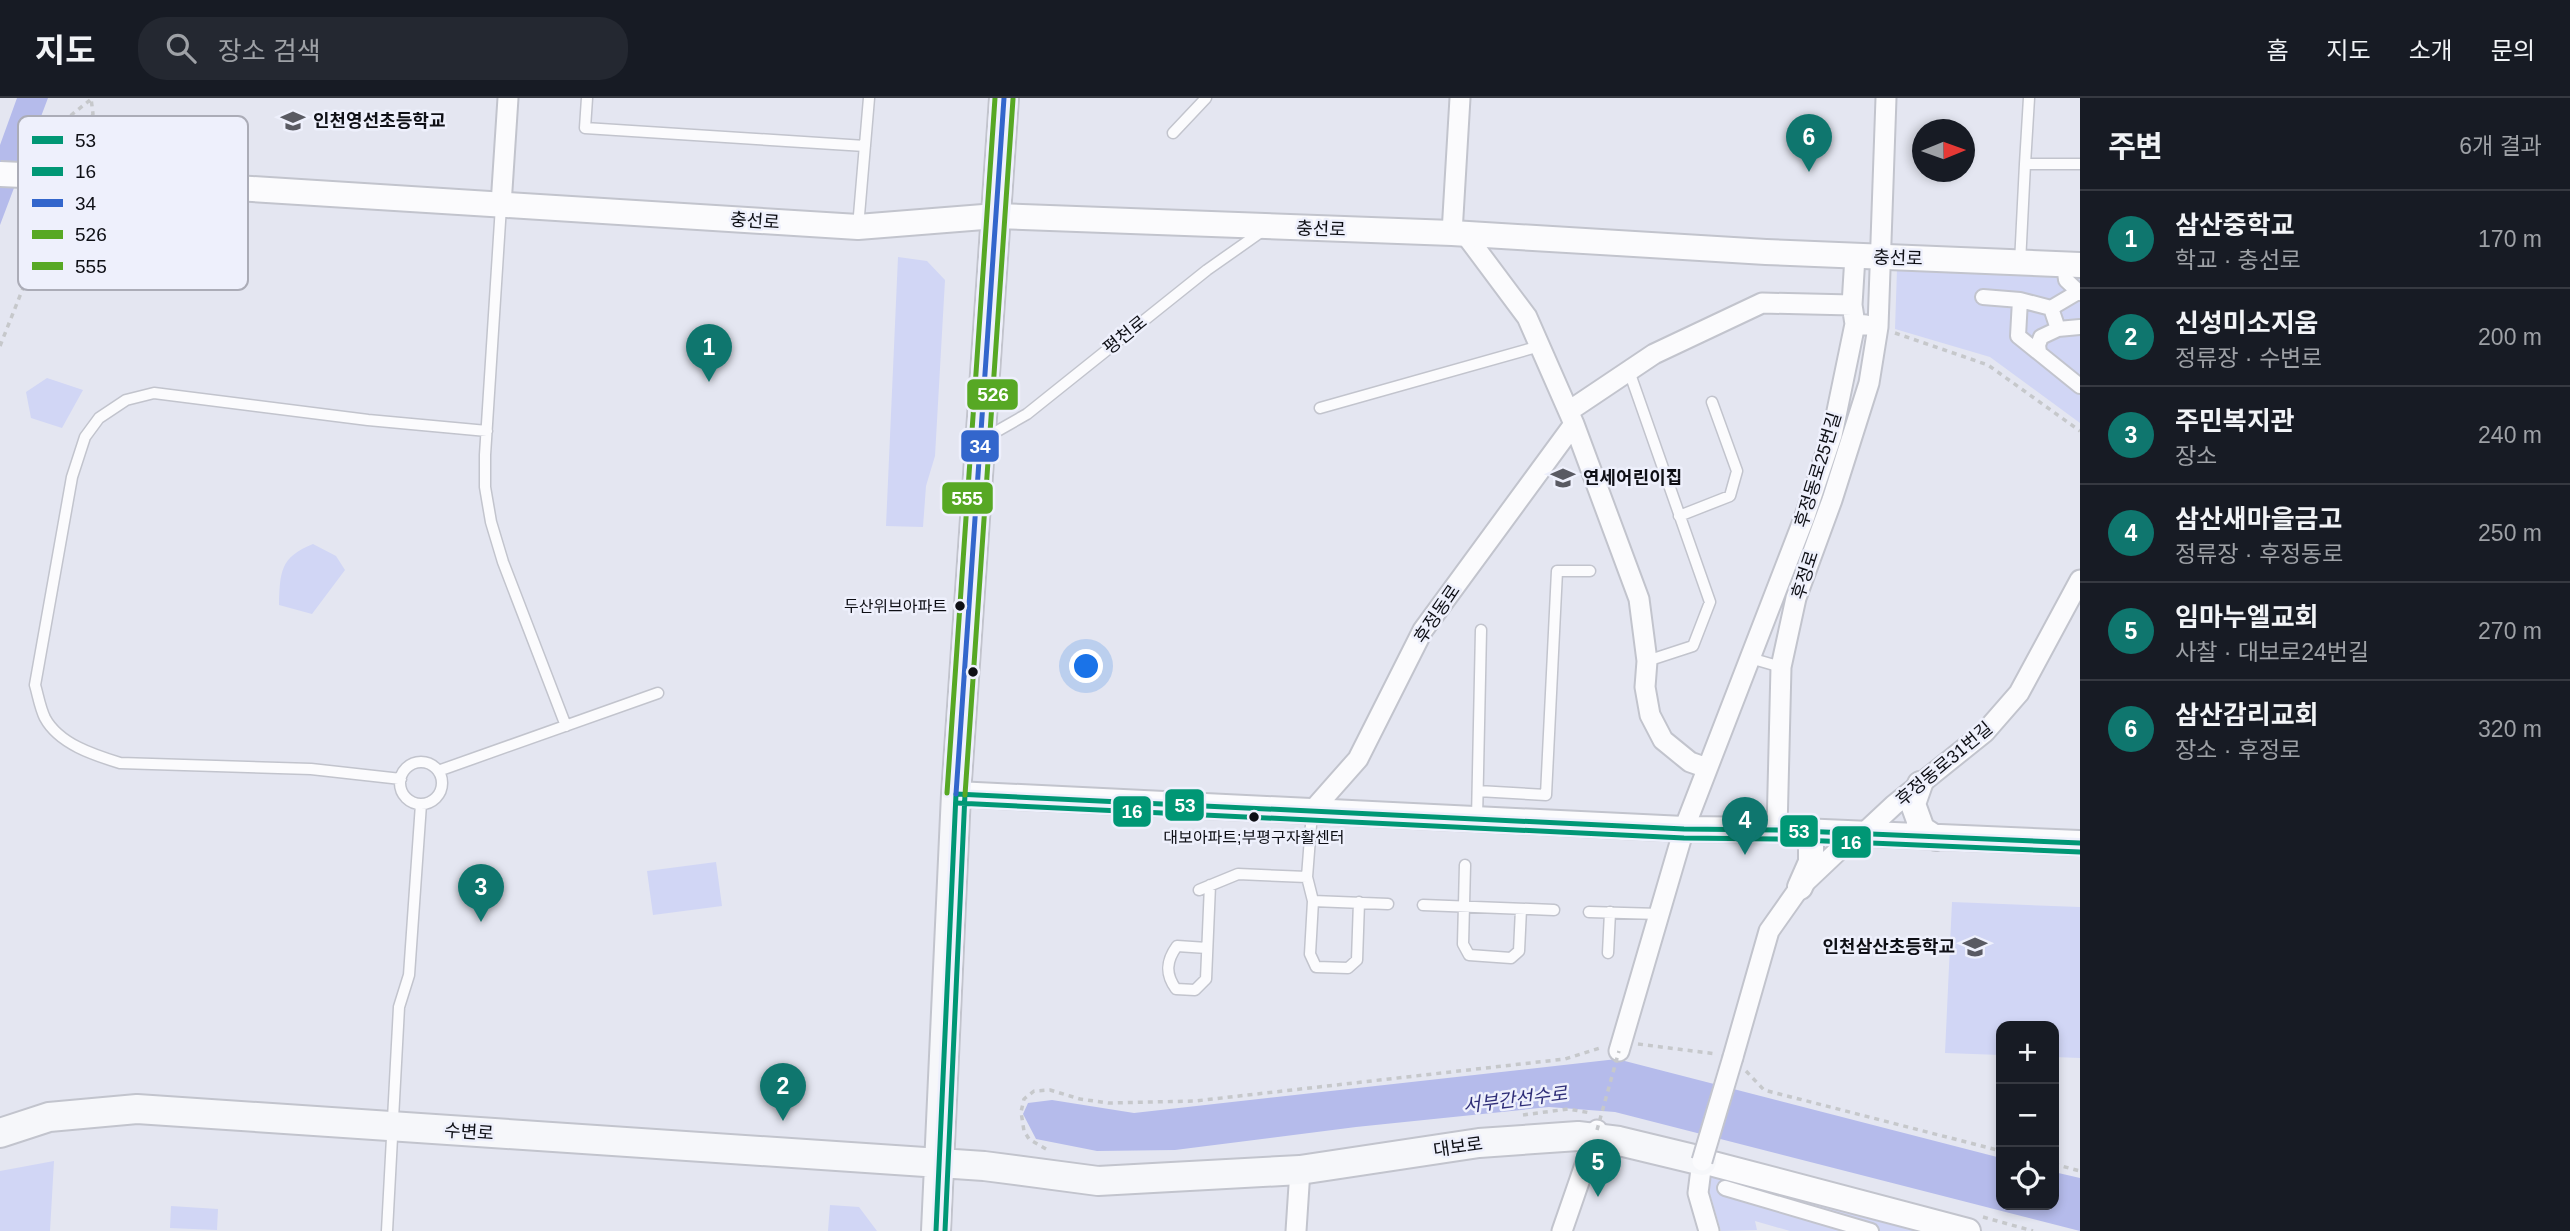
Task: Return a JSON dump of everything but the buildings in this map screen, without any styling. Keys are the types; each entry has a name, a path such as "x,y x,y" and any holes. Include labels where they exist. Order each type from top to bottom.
{"main road":[{"path":"936,1231 956,794 1004,98"},
{"name":"수변로","path":"0,1133 49,1117 137,1109 940,1162"},
{"name":"대보로","path":"940,1162 1098,1181 1300,1170 1479,1143 1595,1133 1702,1161"}],"street":[{"path":"501,205 508,98"},
{"path":"1460,98 1459,234 1527,317 1571,417 1639,599 1647,661 1644,687 1650,715 1663,740 1690,762 1707,768"},
{"name":"후정로","path":"1787,830 1780,667 1796,598 1832,500 1869,383 1878,327 1886,98"},
{"name":"충선로","path":"0,174 18,175"},
{"name":"충선로","path":"248,189 858,227 996,216 1459,234 1855,256 2072,264"},
{"path":"1853,314 1855,256"},
{"path":"1983,297 2020,300 2051,308 2079,293 2066,280 2072,264"},
{"path":"2020,300 2018,336 2080,386"},
{"path":"1571,417 1654,354 1762,303 1853,314 1878,327"},
{"path":"2051,308 2058,330"},
{"name":"후정동로25번길","path":"1684,829 1805,516 1832,435 1853,314"},
{"path":"2039,352 2041,337 2058,330 2080,327"},
{"name":"후정동로","path":"1312,811 1358,759 1423,630 1571,417"},
{"name":"후정동로31번길","path":"1709,1231 1698,1193 1702,1161 1769,931 1800,887 1839,850 1864,833 1985,732 2019,693 2080,580"},
{"path":"1920,785 1913,804 1922,829 1936,838"},
{"path":"956,794 1684,829 1787,830 2080,843"},
{"path":"1621,1047 1684,829"},
{"path":"1787,830 1811,841 1811,862 1800,887"},
{"path":"1562,1231 1595,1133"},
{"name":"대보로","path":"1702,1161 1968,1231"},
{"path":"1296,1231 1300,1170"},
{"path":"1725,1188 1871,1231"}],"lane":[{"path":"587,98 585,128 865,146"},
{"path":"858,227 869,98"},
{"path":"1174,133 1206,98"},
{"path":"2020,263 2029,98"},
{"path":"2025,164 2080,164"},
{"path":"501,205 486,431 485,486 491,522 503,562 566,726"},
{"name":"평천로","path":"981,441 1027,414 1207,270 1267,228"},
{"path":"1320,408 1539,346"},
{"path":"1629,371 1710,602 1693,646 1647,661"},
{"path":"401,779 311,769 120,763 98,757 67,741 45,718 35,685 72,477 85,438 99,418 126,400 154,393 368,420 486,431"},
{"path":"1679,516 1730,496 1737,471 1712,402"},
{"path":"1478,792 1546,795 1558,571 1590,571"},
{"path":"1477,819 1481,630"},
{"path":"1750,658 1780,667"},
{"path":"438,771 658,693"},
{"path":"419,762 429,764 438,771 442,777 441,792 433,801 421,804 404,796 401,779 406,769 419,762"},
{"path":"387,1231 399,1007 409,975 421,804"},
{"path":"1312,811 1307,877 1313,901 1310,954 1316,967 1348,968 1357,960 1359,902"},
{"path":"1465,866 1463,944 1469,955 1511,958 1519,951 1521,909"},
{"path":"1199,890 1238,874 1307,877"},
{"path":"1207,948 1177,946 1169,957 1168,978 1176,989 1195,990 1206,979 1210,885"},
{"path":"1313,901 1388,904"},
{"path":"1423,905 1554,910"},
{"path":"1589,912 1659,914"},
{"path":"1608,953 1610,912"}],"path":[{"path":"70,116 91,99"},
{"path":"0,346 21,290"},
{"path":"1878,327 1989,365 2080,431"},
{"path":"1595,1133 1621,1047"},
{"path":"1051,1151 1029,1139 1024,1131 1021,1112 1024,1099 1034,1091 1050,1090 1080,1099 1108,1102 1195,1101 1565,1059 1621,1047 1733,1056 1764,1090 1996,1150"},
{"path":"1511,1117 1549,1113"},
{"path":"2059,1165 2080,1171"}],"shaded area":[{"path":"898,257 927,261 945,280 935,456 926,486 923,527 886,526"},
{"path":"1897,269 2080,277 2080,423 1990,357 1895,329"},
{"path":"47,378 83,390 62,428 31,418 26,392"},
{"path":"313,544 336,556 345,570 312,614 279,605 284,567 294,554"},
{"path":"716,862 722,906 653,915 647,871"},
{"path":"1952,902 2080,907 2080,1058 2059,1057 2059,1021 1996,1021 1996,1055 1945,1053"},
{"path":"54,1161 50,1231 0,1231 0,1171"},
{"path":"1718,1169 1939,1231 1790,1231 1755,1221 1757,1230 1721,1231 1707,1184"},
{"path":"830,1205 859,1207 877,1231 828,1231"},
{"path":"171,1206 218,1209 217,1230 170,1228"}],"water":[{"path":"17,98 48,98 41,116 18,116 18,177 0,225 0,145"},
{"name":"서부간선수로","path":"1617,1059 1996,1157 1996,1210 1615,1112 1549,1107 1356,1127 1175,1150 1097,1151 1036,1139 1023,1114 1028,1103 1052,1100 1134,1113"},
{"path":"2059,1173 2080,1178 2080,1231 1998,1210 2059,1210"}],"transit line":[{"name":"555","path":"947,793 995,98"},
{"name":"34","path":"956,794 1004,98"},
{"name":"526","path":"965,795 1013,99"},
{"name":"53","path":"956,794 1684,829 1777,830 2080,843"},
{"name":"53","path":"936,1231 956,794"},
{"name":"16","path":"945,1231 965,794"},
{"name":"16","path":"956,803 1684,838 1777,839 2080,852"}],"place":[{"name":"인천영선초등학교","path":"293,121"},
{"name":"삼산감리교회","path":"1809,172"},
{"name":"삼산중학교","path":"709,382"},
{"name":"연세어린이집","path":"1563,478"},
{"name":"두산위브아파트","path":"960,606"},
{"name":"대보아파트;부평구자활센터","path":"1254,817"},
{"name":"삼산새마을금고","path":"1745,855"},
{"name":"주민복지관","path":"481,922"},
{"name":"인천삼산초등학교","path":"1975,947"},
{"name":"신성미소지움","path":"783,1121"},
{"name":"임마누엘교회","path":"1598,1197"}]}
